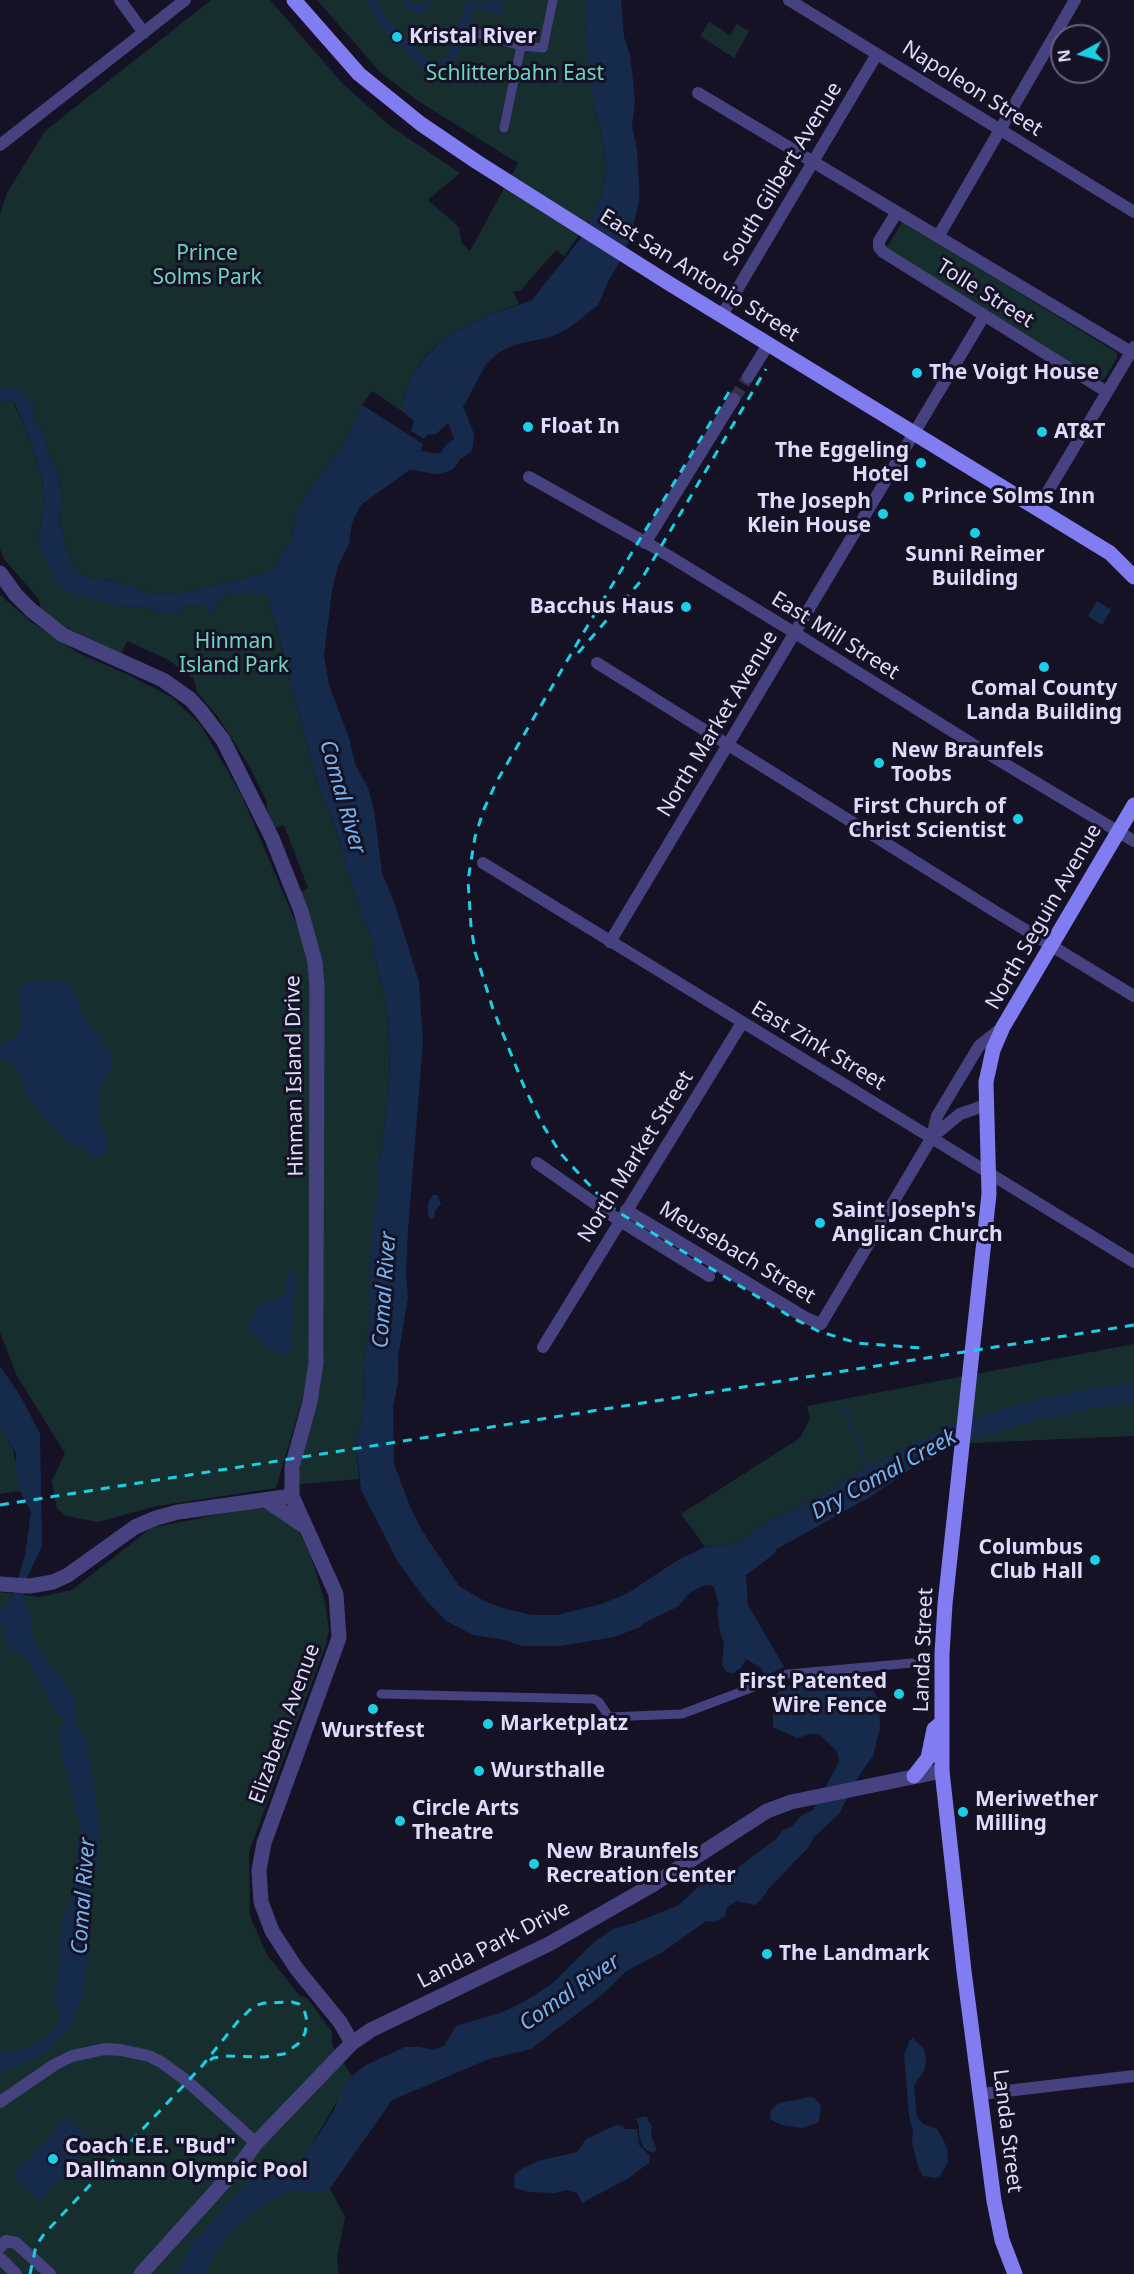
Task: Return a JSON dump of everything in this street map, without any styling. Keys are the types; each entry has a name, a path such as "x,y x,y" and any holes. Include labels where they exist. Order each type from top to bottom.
{"main road":[{"name":"East San Antonio Street","path":"294,0 359,74 421,124 670,284 1110,553 1134,577"},
{"name":"East San Antonio Street","path":"1110,553 1134,560"},
{"name":"North Seguin Avenue","path":"1003,1027 1134,805"},
{"name":"Landa Street","path":"1003,1027 990,1059 986,1083 989,1172 987,1226 950,1556 942,1654 942,1771 964,1971 994,2201 1006,2253 1015,2274"},
{"path":"914,1776 924,1764 930,1750 934,1729 942,1722"},
{"path":"1006,2253 1006,2274"}],"street":[{"path":"120,0 144,33"},
{"path":"0,144 185,0"},
{"path":"475,33 521,46 543,48 553,0"},
{"name":"Napoleon Street","path":"789,0 1134,212"},
{"path":"938,237 1075,0"},
{"path":"504,128 521,46"},
{"name":"South Gilbert Avenue","path":"722,315 877,54"},
{"name":"Tolle Street","path":"698,93 938,237 1132,349"},
{"name":"Tolle Street","path":"897,212 879,241 880,250 1107,392"},
{"name":"North Market Avenue","path":"610,942 984,316"},
{"path":"748,377 769,343"},
{"path":"1038,508 1132,349"},
{"path":"645,543 734,399"},
{"name":"East Mill Street","path":"529,477 795,633 980,750 1134,841"},
{"name":"Hinman Island Drive","path":"0,573 16,595 31,610 63,635 163,680 190,699 201,711 223,740 267,828 303,919 315,962 318,1008 316,1362 310,1402 292,1467 292,1496"},
{"path":"597,663 1134,996"},
{"name":"East Zink Street","path":"483,863 1134,1262"},
{"name":"North Market Street","path":"543,1347 742,1023"},
{"name":"North Seguin Avenue","path":"825,1317 932,1137 937,1116 979,1046 1003,1027"},
{"name":"North Seguin Avenue","path":"932,1137 960,1114 986,1105"},
{"name":"Meusebach Street","path":"537,1163 623,1215 806,1317 821,1324 825,1317"},
{"name":"Meusebach Street","path":"623,1215 709,1276"},
{"path":"0,1584 30,1586 53,1582 68,1575 135,1527 156,1518 178,1512 292,1496"},
{"name":"Elizabeth Avenue","path":"292,1496 336,1594 339,1638 264,1844 259,1870 261,1902 272,1931 296,1968 340,2022 352,2043"},
{"path":"267,1501 304,1526"},
{"path":"381,1694 594,1699 599,1702 609,1717 682,1714 788,1674 912,1663"},
{"name":"Landa Park Drive","path":"141,2274 243,2161 256,2143 352,2043 371,2030 549,1944 654,1884 767,1811 791,1802 942,1771"},
{"path":"0,2102 54,2065 72,2056 105,2049 121,2050 142,2054 162,2062 187,2081 256,2143"},
{"path":"981,2094 1134,2076"},
{"path":"0,2247 6,2241 16,2243 50,2274"},
{"path":"0,2258 16,2274"}],"green space":[{"name":"Prince Solms Park","path":"211,0 270,0 343,84 390,126 460,173 428,200 459,227 462,244 470,251 518,163 418,101 381,73 317,0 585,0 585,25 595,110 602,135 606,166 602,196 592,217 564,256 556,250 520,291 513,291 519,304 487,316 446,337 424,357 404,396 402,411 372,391 362,405 344,444 305,496 296,514 291,542 274,568 269,572 179,594 149,593 113,581 90,578 73,569 58,518 63,501 57,470 48,453 44,433 34,421 33,405 0,388 0,214 7,193 45,131"},
{"path":"709,22 730,35 737,24 749,31 734,58 700,36"},
{"path":"903,222 1116,352 1117,358 1104,379 1099,381 886,248"},
{"name":"Hinman Island Park","path":"0,401 13,402 29,436 42,476 44,504 38,542 45,556 120,606 146,607 163,613 173,613 186,606 199,605 205,606 208,613 214,611 218,600 231,593 263,593 269,599 317,782 333,820 356,897 370,934 386,1004 390,1049 389,1083 383,1143 378,1164 369,1327 364,1360 363,1414 356,1441 359,1479 300,1484 298,1479 319,1393 324,1348 324,987 300,893 308,888 284,825 275,828 267,811 267,802 251,769 218,717 197,692 194,679 167,659 127,641 121,654 69,629 42,611 38,598 4,559 0,549"},
{"path":"0,595 34,624 78,653 129,675 171,697 200,724 241,794 299,930 310,972 310,1361 303,1397 276,1488 157,1506 98,1522 67,1516 57,1509 52,1481 65,1453 17,1376 0,1332"},
{"path":"1134,1344 1134,1436 947,1444 945,1428 840,1482 825,1493 758,1528 747,1538 733,1544 705,1547 681,1514 800,1438 810,1419 807,1406"},
{"path":"0,1422 13,1449 20,1491 0,1494"},
{"path":"255,1507 277,1511 296,1526 311,1557 325,1602 329,1630 326,1644 249,1852 250,1916 267,1955 300,1996 307,1998 332,2032 332,2045 352,2076 309,2149 345,2217 337,2258 339,2274 0,2274 0,1592 40,1597 72,1590 151,1528"}],"water":[{"name":"Kristal River","path":"366,0 377,0 386,16 404,37 408,35 413,41 412,44 430,61 435,62 446,58 467,0 482,2 507,0 502,6 504,15 476,6 453,65 447,70 434,73 422,68 389,36"},
{"path":"401,0 408,0 414,5 434,2 421,14 409,10"},
{"path":"585,0 621,0 624,37 630,55 633,80 635,102 632,126 637,150 639,180 639,201 631,236 598,305 569,328 551,337 517,344 498,353 486,364 465,404 455,417 436,434 427,435 424,439 411,431 414,421 402,411 404,396 414,373 424,358 446,337 487,316 532,300 581,238 602,196 606,166 590,79"},
{"name":"Comal River","path":"0,388 20,389 33,405 34,421 44,433 48,453 57,470 63,501 58,518 73,569 90,578 113,581 149,593 179,594 269,572 274,568 291,542 296,514 305,496 344,444 362,405 423,444 418,457 421,465 408,471 361,505 352,523 349,544 338,566 332,591 324,655 329,685 349,738 355,764 368,788 374,810 382,873 394,902 419,982 423,1041 408,1230 406,1274 408,1298 393,1406 394,1464 421,1529 459,1586 484,1601 506,1609 532,1615 557,1615 602,1604 628,1593 678,1560 705,1547 733,1544 747,1538 758,1528 825,1493 840,1482 945,1427 947,1444 870,1497 777,1549 774,1554 746,1575 748,1605 784,1667 765,1676 761,1668 746,1659 741,1668 733,1673 726,1672 722,1665 724,1643 720,1632 717,1608 719,1606 714,1587 710,1585 700,1587 688,1594 679,1606 640,1627 614,1637 561,1646 523,1646 501,1639 473,1635 446,1621 426,1600 398,1562 361,1490 356,1441 363,1414 364,1360 369,1326 370,1246 378,1194 378,1164 383,1143 389,1083 390,1049 386,1004 370,934 356,897 333,820 317,782 269,599 263,593 231,593 218,600 214,611 207,613 205,607 199,605 186,606 173,613 163,613 146,607 120,606 79,596 56,584 38,542 44,504 42,476 29,436 14,402 0,401"},
{"path":"1097,601 1111,610 1102,625 1088,616"},
{"path":"31,981 70,983 75,991 80,1011 111,1054 112,1065 101,1087 98,1100 99,1117 108,1145 108,1152 105,1156 95,1156 71,1143 45,1120 25,1092 19,1072 14,1065 10,1061 0,1060 0,1044 14,1038 22,1022 18,989"},
{"path":"433,1195 437,1195 441,1204 435,1211 434,1218 430,1219 428,1203"},
{"path":"292,1270 296,1275 291,1349 284,1357 261,1342 251,1329 250,1321 258,1307 265,1302 283,1297 286,1291 287,1274"},
{"name":"Comal River","path":"0,1366 21,1397 40,1434 42,1546 27,1578 23,1599 31,1618 32,1634 36,1645 44,1658 67,1684 76,1704 76,1721 87,1744 100,1825 97,1872 87,1895 84,1915 89,1940 89,1960 81,2002 67,2031 49,2049 30,2061 0,2073 0,2053 29,2047 56,2028 61,2012 53,2000 61,1961 59,1948 63,1920 65,1912 69,1909 78,1862 79,1822 62,1753 59,1732 64,1719 57,1713 26,1659 19,1651 8,1649 0,1622 0,1611 3,1605 12,1599 25,1555 31,1512 20,1491 15,1467 16,1453 0,1425"},
{"name":"Comal River","path":"867,1680 879,1700 880,1728 873,1756 860,1774 839,1814 814,1837 808,1848 770,1887 761,1900 755,1905 737,1901 727,1907 725,1916 715,1922 706,1921 663,1952 626,1971 604,1993 531,2049 489,2059 392,2100 331,2187 318,2194 317,2192 291,2191 268,2202 231,2231 214,2255 206,2274 176,2274 193,2243 259,2167 269,2161 286,2162 302,2158 334,2110 340,2094 352,2076 366,2065 405,2047 434,2050 444,2046 456,2026 503,2012 525,2001 552,1984 594,1942 613,1929 679,1905 712,1874 733,1871 776,1839 783,1830 792,1826 802,1815 813,1810 839,1762 837,1751 819,1734 797,1738 773,1727 773,1699 783,1686"},
{"path":"913,2038 923,2048 926,2056 925,2069 914,2086 917,2118 924,2124 937,2129 947,2147 948,2162 940,2176 935,2178 923,2176 912,2143 913,2131 909,2116 904,2055"},
{"path":"815,2098 821,2106 819,2122 803,2128 781,2125 770,2119 771,2110 779,2103"},
{"name":"Coach E.E. \"Bud\" Dallmann Olympic Pool","path":"67,2117 94,2142 39,2201 12,2176"},
{"path":"648,2117 647,2121 652,2125 651,2136 657,2150 652,2153 644,2148 639,2137 639,2126 636,2119"},
{"path":"616,2125 623,2126 624,2129 637,2129 639,2145 650,2156 649,2163 627,2179 582,2203 577,2193 567,2190 554,2193 528,2192 515,2188 515,2174 523,2168 538,2161 577,2152 586,2139"}],"waterway":[{"path":"394,457 438,464 447,461 453,452 463,445 464,436 446,390"},
{"name":"Dry Comal Creek","path":"924,1451 950,1435 1033,1411 1108,1395 1134,1394"},
{"path":"841,1407 847,1413 849,1425 860,1443 868,1470"}],"tunnel":[{"path":"734,399 748,377"}],"railway":[{"path":"578,653 640,582 766,369"},
{"path":"729,392 585,630 497,781 484,809 475,837 468,880 475,952 493,1009 542,1124 561,1154 605,1202 791,1317 818,1331 857,1343 921,1348"},
{"path":"0,1505 1134,1325"},
{"path":"30,2274 36,2246 44,2234 202,2066 239,2020 254,2006 264,2003 292,2002 304,2009 307,2021 305,2033 299,2043 284,2054 264,2057 226,2056 213,2058 202,2066"}],"place":[{"name":"Kristal River","path":"397,37"},
{"name":"The Voigt House","path":"917,373"},
{"name":"Float In","path":"528,427"},
{"name":"AT&T","path":"1042,432"},
{"name":"The Eggeling Hotel","path":"921,463"},
{"name":"Prince Solms Inn","path":"909,497"},
{"name":"The Joseph Klein House","path":"883,514"},
{"name":"Sunni Reimer Building","path":"975,533"},
{"name":"Bacchus Haus","path":"686,607"},
{"name":"Comal County Landa Building","path":"1044,667"},
{"name":"New Braunfels Toobs","path":"879,763"},
{"name":"First Church of Christ Scientist","path":"1018,819"},
{"name":"Saint Joseph's Anglican Church","path":"820,1223"},
{"name":"Columbus Club Hall","path":"1095,1560"},
{"name":"First Patented Wire Fence","path":"899,1694"},
{"name":"Wurstfest","path":"373,1709"},
{"name":"Marketplatz","path":"488,1724"},
{"name":"Wursthalle","path":"479,1771"},
{"name":"Meriwether Milling","path":"963,1812"},
{"name":"Circle Arts Theatre","path":"400,1821"},
{"name":"New Braunfels Recreation Center","path":"534,1864"},
{"name":"The Landmark","path":"767,1954"},
{"name":"Coach E.E. \"Bud\" Dallmann Olympic Pool","path":"53,2159"}],"park label":[{"name":"Schlitterbahn East","path":"515,74"}]}
